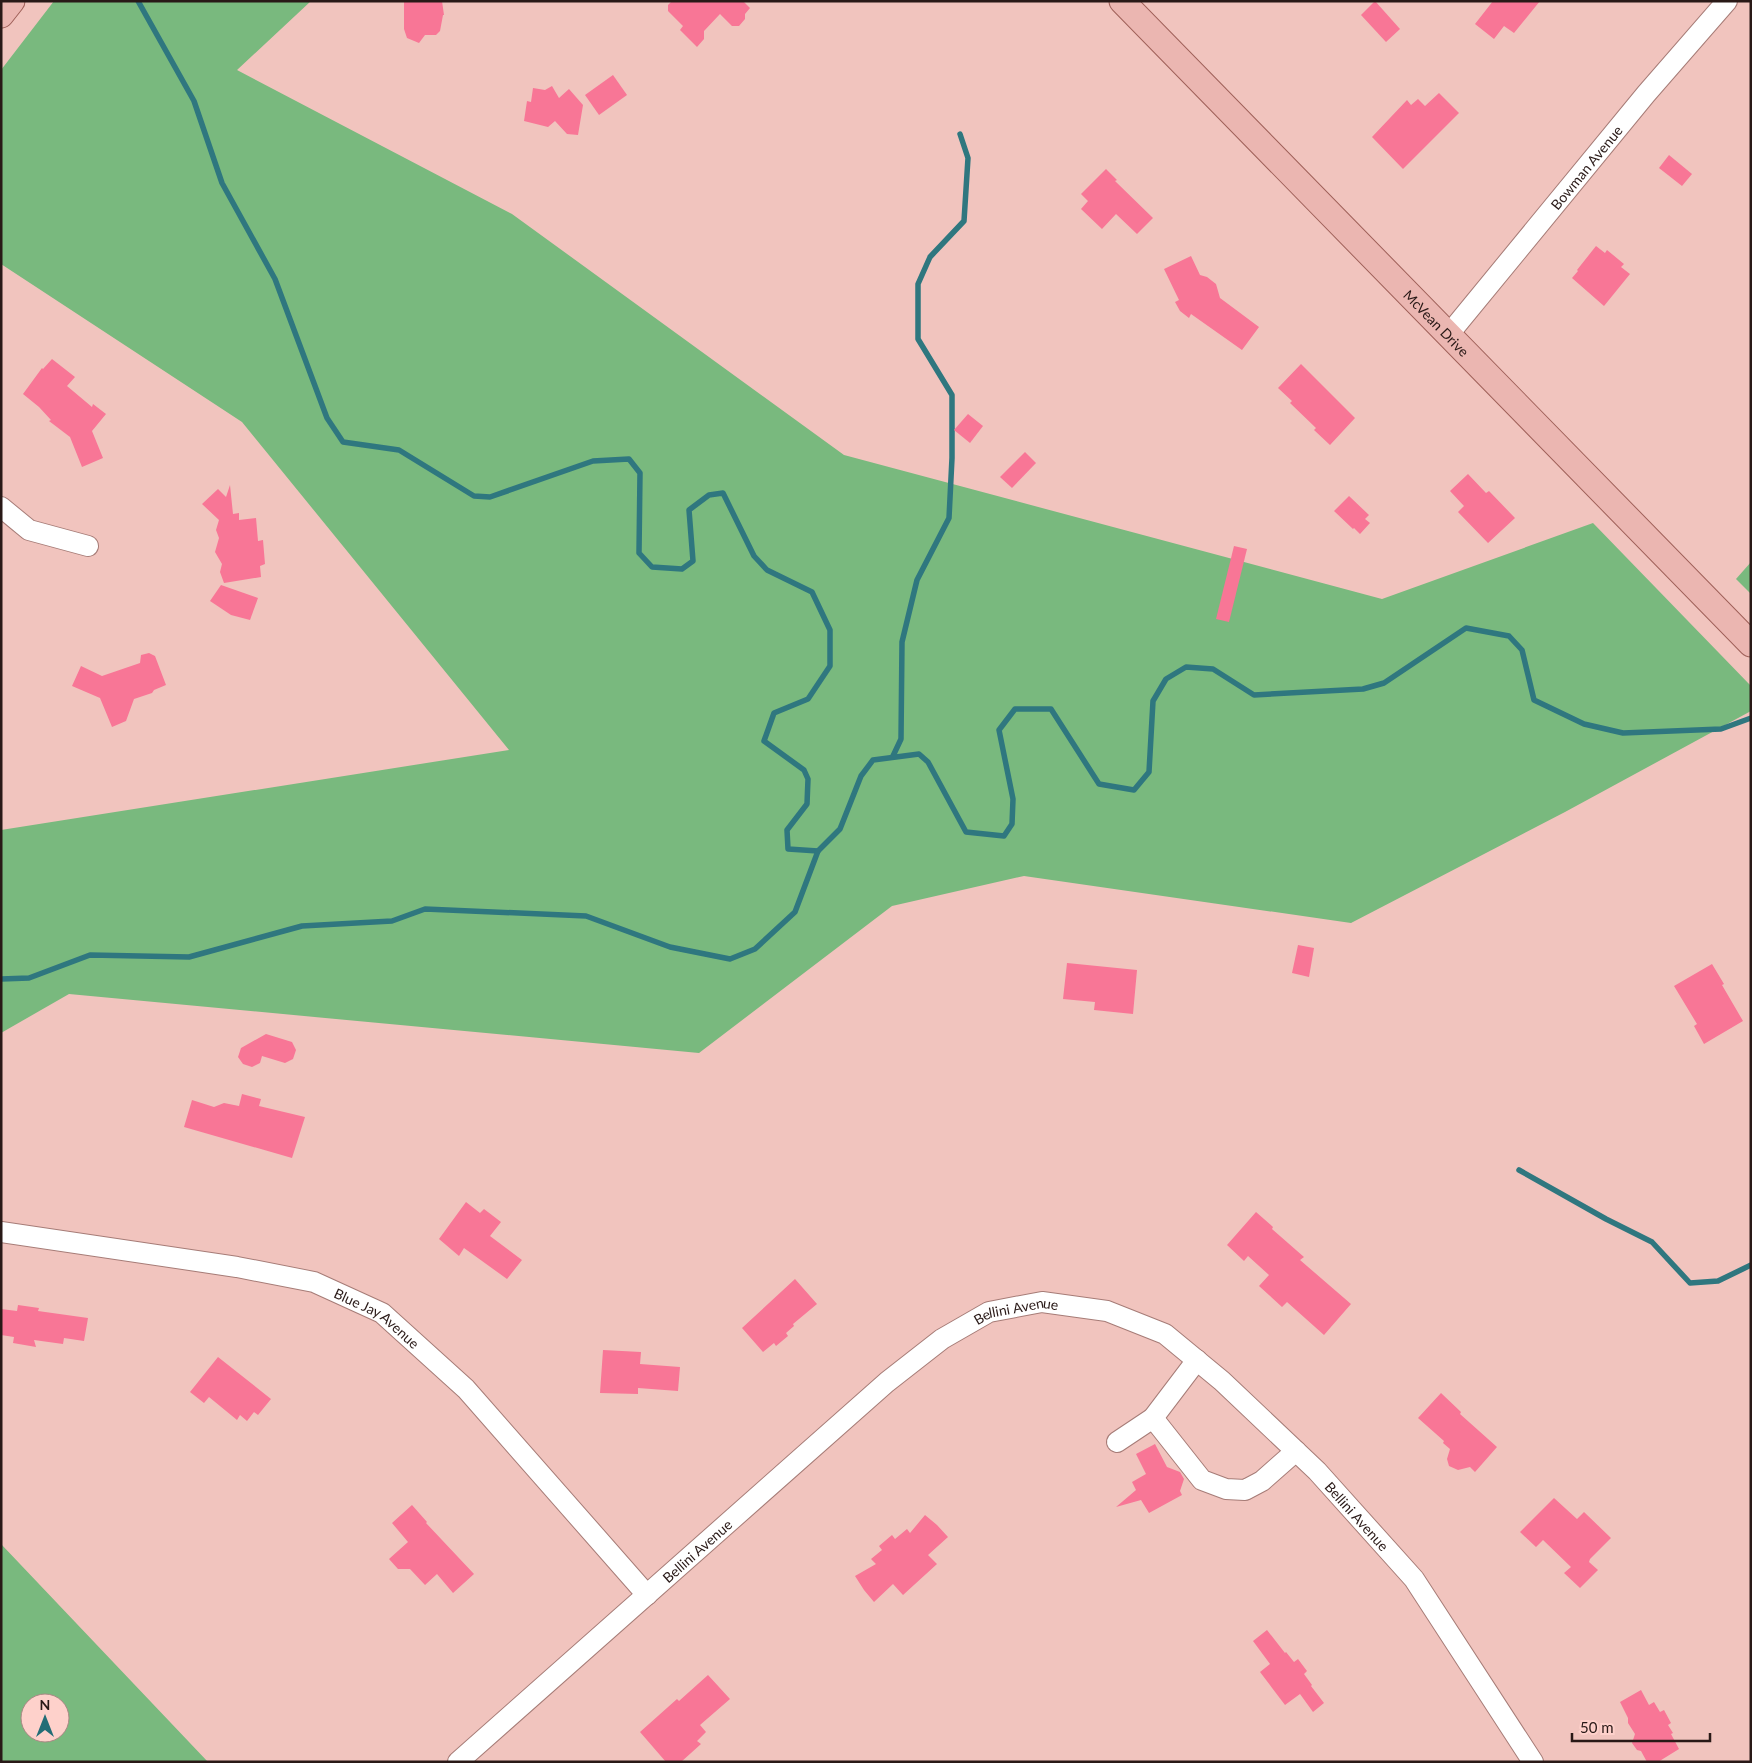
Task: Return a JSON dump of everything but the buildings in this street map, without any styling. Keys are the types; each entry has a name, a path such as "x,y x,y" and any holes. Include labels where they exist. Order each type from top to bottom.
{"main road":[{"path":"1,15 12,1"},
{"name":"McVean Drive","path":"1122,1 1751,644"}],"street":[{"name":"Bowman Avenue","path":"1449,334 1646,94 1727,1"},
{"path":"1,507 28,530 88,546"},
{"name":"Blue Jay Avenue","path":"1,1232 237,1267 314,1282 382,1313 466,1389 647,1595"},
{"name":"Bellini Avenue","path":"458,1762 887,1382 942,1338 989,1312 1042,1302 1108,1311 1165,1334 1222,1381 1316,1471 1414,1579 1534,1762"},
{"path":"1116,1442 1153,1418 1197,1360"},
{"path":"1153,1418 1202,1480 1226,1489 1245,1490 1262,1481 1296,1451"}],"green space":[{"path":"54,1 311,1 237,70 512,214 844,455 1382,599 1593,523 1751,686 1751,711 1565,812 1351,923 1024,876 892,906 699,1053 69,994 1,1033 1,830 509,750 242,422 1,264 1,70"},
{"path":"1751,562 1751,594 1736,579"},
{"path":"1,1544 208,1762 1,1762"}],"waterway":[{"path":"138,1 194,101 222,183 275,279 327,418 343,442 399,450 474,496 490,497 593,461 629,459 640,473 639,553 652,567 682,569 693,561 689,510 709,495 723,493 754,556 767,570 812,592 830,630 830,666 808,699 774,713 764,741 804,770 808,779 807,804 787,830 788,849 818,851"},
{"path":"893,756 901,739 902,642 917,580 949,518 952,458 952,395 918,339 918,284 930,257 964,221 968,158 960,134"},
{"path":"1,979 29,978 90,955 189,957 302,926 392,921 425,909 586,916 670,947 730,959 755,949 795,912 818,851 840,829 861,776 873,760 919,754 928,762 966,832 1004,836 1012,824 1013,799 999,730 1015,709 1051,709 1099,784 1134,790 1149,772 1153,701 1166,679 1186,667 1213,669 1254,695 1363,689 1384,683 1466,628 1509,636 1522,650 1534,700 1584,724 1623,733 1721,729 1751,718"},
{"path":"1519,1170 1606,1219 1652,1242 1690,1283 1718,1281 1751,1265"}]}
